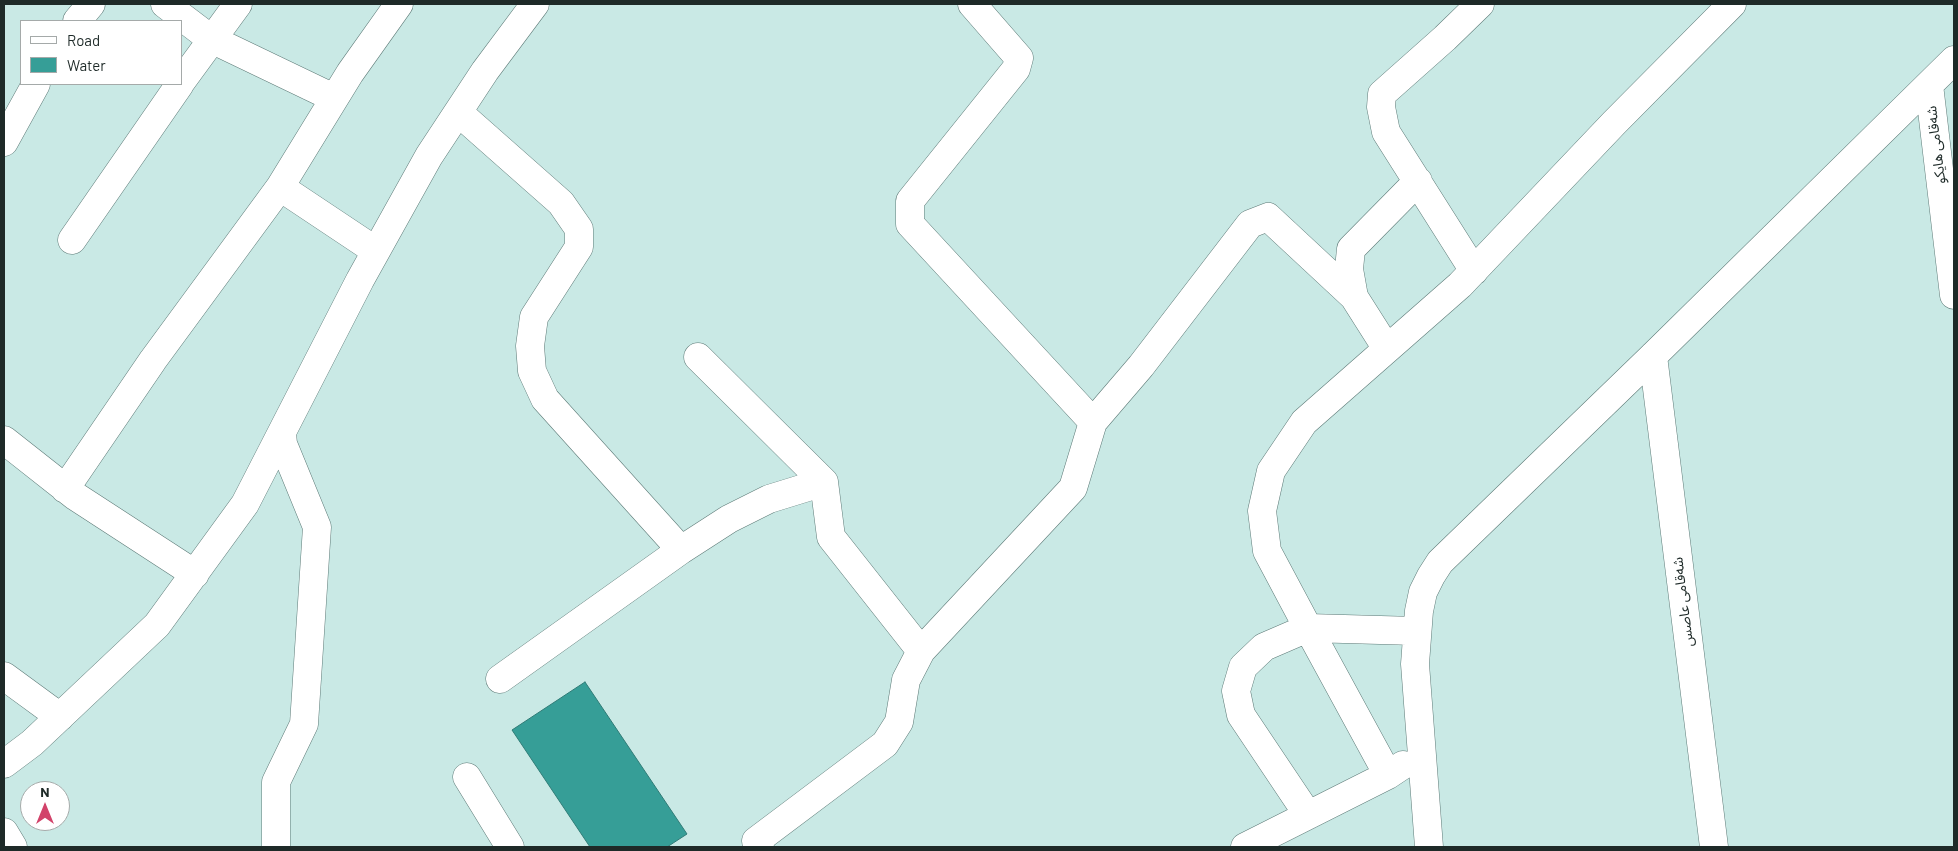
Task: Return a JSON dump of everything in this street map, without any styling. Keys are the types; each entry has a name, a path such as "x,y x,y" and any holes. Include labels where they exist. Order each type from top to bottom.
{"street":[{"path":"78,20 91,4"},
{"path":"165,4 211,39 334,98"},
{"path":"182,82 238,4"},
{"path":"65,488 153,360 280,187 350,73 399,4"},
{"path":"4,764 32,743 158,625 245,504 376,251 429,156 484,71 535,4"},
{"path":"972,4 1019,58 1016,69 910,201 910,224 1093,422"},
{"path":"1474,270 1386,132 1381,107 1382,94 1480,4"},
{"path":"1388,774 1268,551 1262,511 1271,471 1304,422 1460,285 1614,123 1732,4"},
{"path":"1429,847 1415,664 1416,631 1423,592 1440,562 1954,60"},
{"path":"4,142 35,85"},
{"path":"72,240 180,85"},
{"name":"شه‌قامی هایكو","path":"1929,85 1954,295"},
{"path":"458,112 561,203 579,229 579,246 534,317 530,346 532,371 545,399 681,550"},
{"path":"1354,296 1349,269 1351,249 1418,181"},
{"path":"280,187 376,251"},
{"path":"754,845 885,744 899,722 906,680 920,651 1073,488 1093,422 1141,366 1250,224 1268,217 1354,296 1387,349"},
{"name":"شه‌قامی عاصس","path":"1653,356 1714,847"},
{"path":"698,357 824,482 831,537 920,651"},
{"path":"276,847 276,782 304,724 317,527 283,444 282,433"},
{"path":"4,440 65,488 195,574"},
{"path":"500,679 681,550 729,519 769,499 824,482"},
{"path":"1308,815 1241,715 1236,691 1243,667 1264,647 1308,628 1416,631"},
{"path":"4,676 60,717"},
{"path":"1245,847 1388,774 1422,752"},
{"path":"467,776 510,847"},
{"path":"4,832 13,847"}],"water":[{"path":"585,682 687,834 667,847 590,847 512,730"}]}
